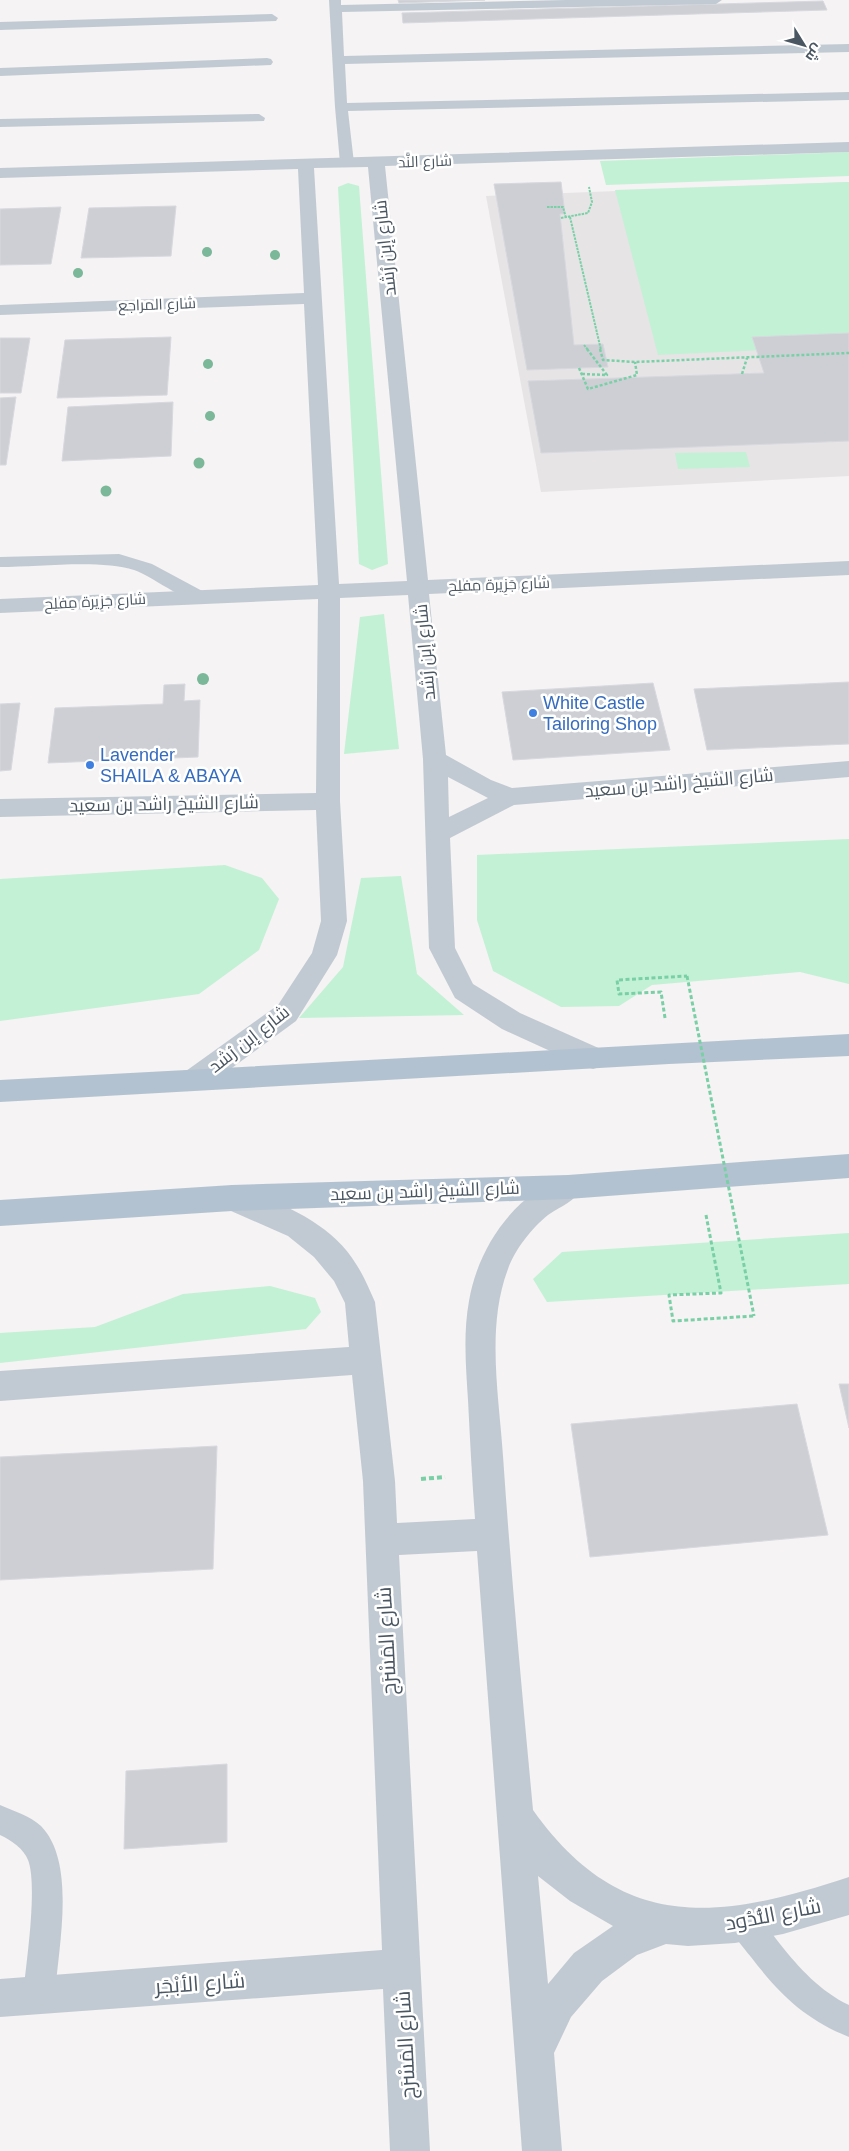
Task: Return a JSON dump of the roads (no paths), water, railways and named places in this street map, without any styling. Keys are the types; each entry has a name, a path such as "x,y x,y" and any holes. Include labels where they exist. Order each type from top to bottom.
{"main road":[{"path":"0,1091 849,1045"},
{"name":"شارع الشيخ راشد بن سعيد","path":"0,1213 232,1198 568,1187 849,1166"}],"street":[{"name":"شارع النَّد","path":"0,173 347,164 849,147"},
{"name":"شارع إبن رُشد","path":"376,163 419,587 434,759 442,948 464,991 511,1021 593,1058"},
{"name":"شارع إبن رُشد","path":"196,1080 287,1013 324,955 334,921 328,801 329,591 306,165"},
{"name":"شارع المراجع","path":"0,310 314,298"},
{"name":"شارع جَزِيرة مِفلِح","path":"0,606 849,568"},
{"name":"شارع الشيخ راشد بن سعيد","path":"434,759 483,786 510,797"},
{"name":"شارع الشيخ راشد بن سعيد","path":"437,834 510,797 849,769"},
{"name":"شارع الشيخ راشد بن سعيد","path":"0,808 328,801"},
{"path":"542,2151 492,1534 481,1351 484,1301 494,1265 512,1234 537,1207 568,1187"},
{"name":"شارع المَسْرَج","path":"232,1198 298,1227 324,1248 345,1272 360,1302 379,1481 410,2151"},
{"path":"0,1386 366,1360"},
{"path":"381,1540 492,1534"},
{"name":"شارع النُّدُود","path":"516,1818 544,1855 581,1886 622,1911 666,1926"},
{"name":"شارع النُّدُود","path":"535,2050 557,2003 588,1967 625,1940 666,1926 733,1925 816,1907 849,1896"},
{"name":"شارع الأبْجَر","path":"0,1998 401,1968"}],"lane":[{"path":"347,164 341,107 336,4 716,0"},
{"path":"0,26 272,18"},
{"path":"339,60 849,48"},
{"path":"0,72 267,62"},
{"path":"341,107 849,96"},
{"path":"0,123 259,118"},
{"path":"0,562 119,559 146,568 200,597"},
{"path":"0,1820 18,1826 31,1837 41,1851 47,1869 48,1889 39,1996"},
{"path":"744,1922 806,1998 832,2015 849,2021"}],"place":[{"name":"White Castle Tailoring Shop","path":"533,713"},
{"name":"Lavender SHAILA & ABAYA","path":"90,765"}]}
